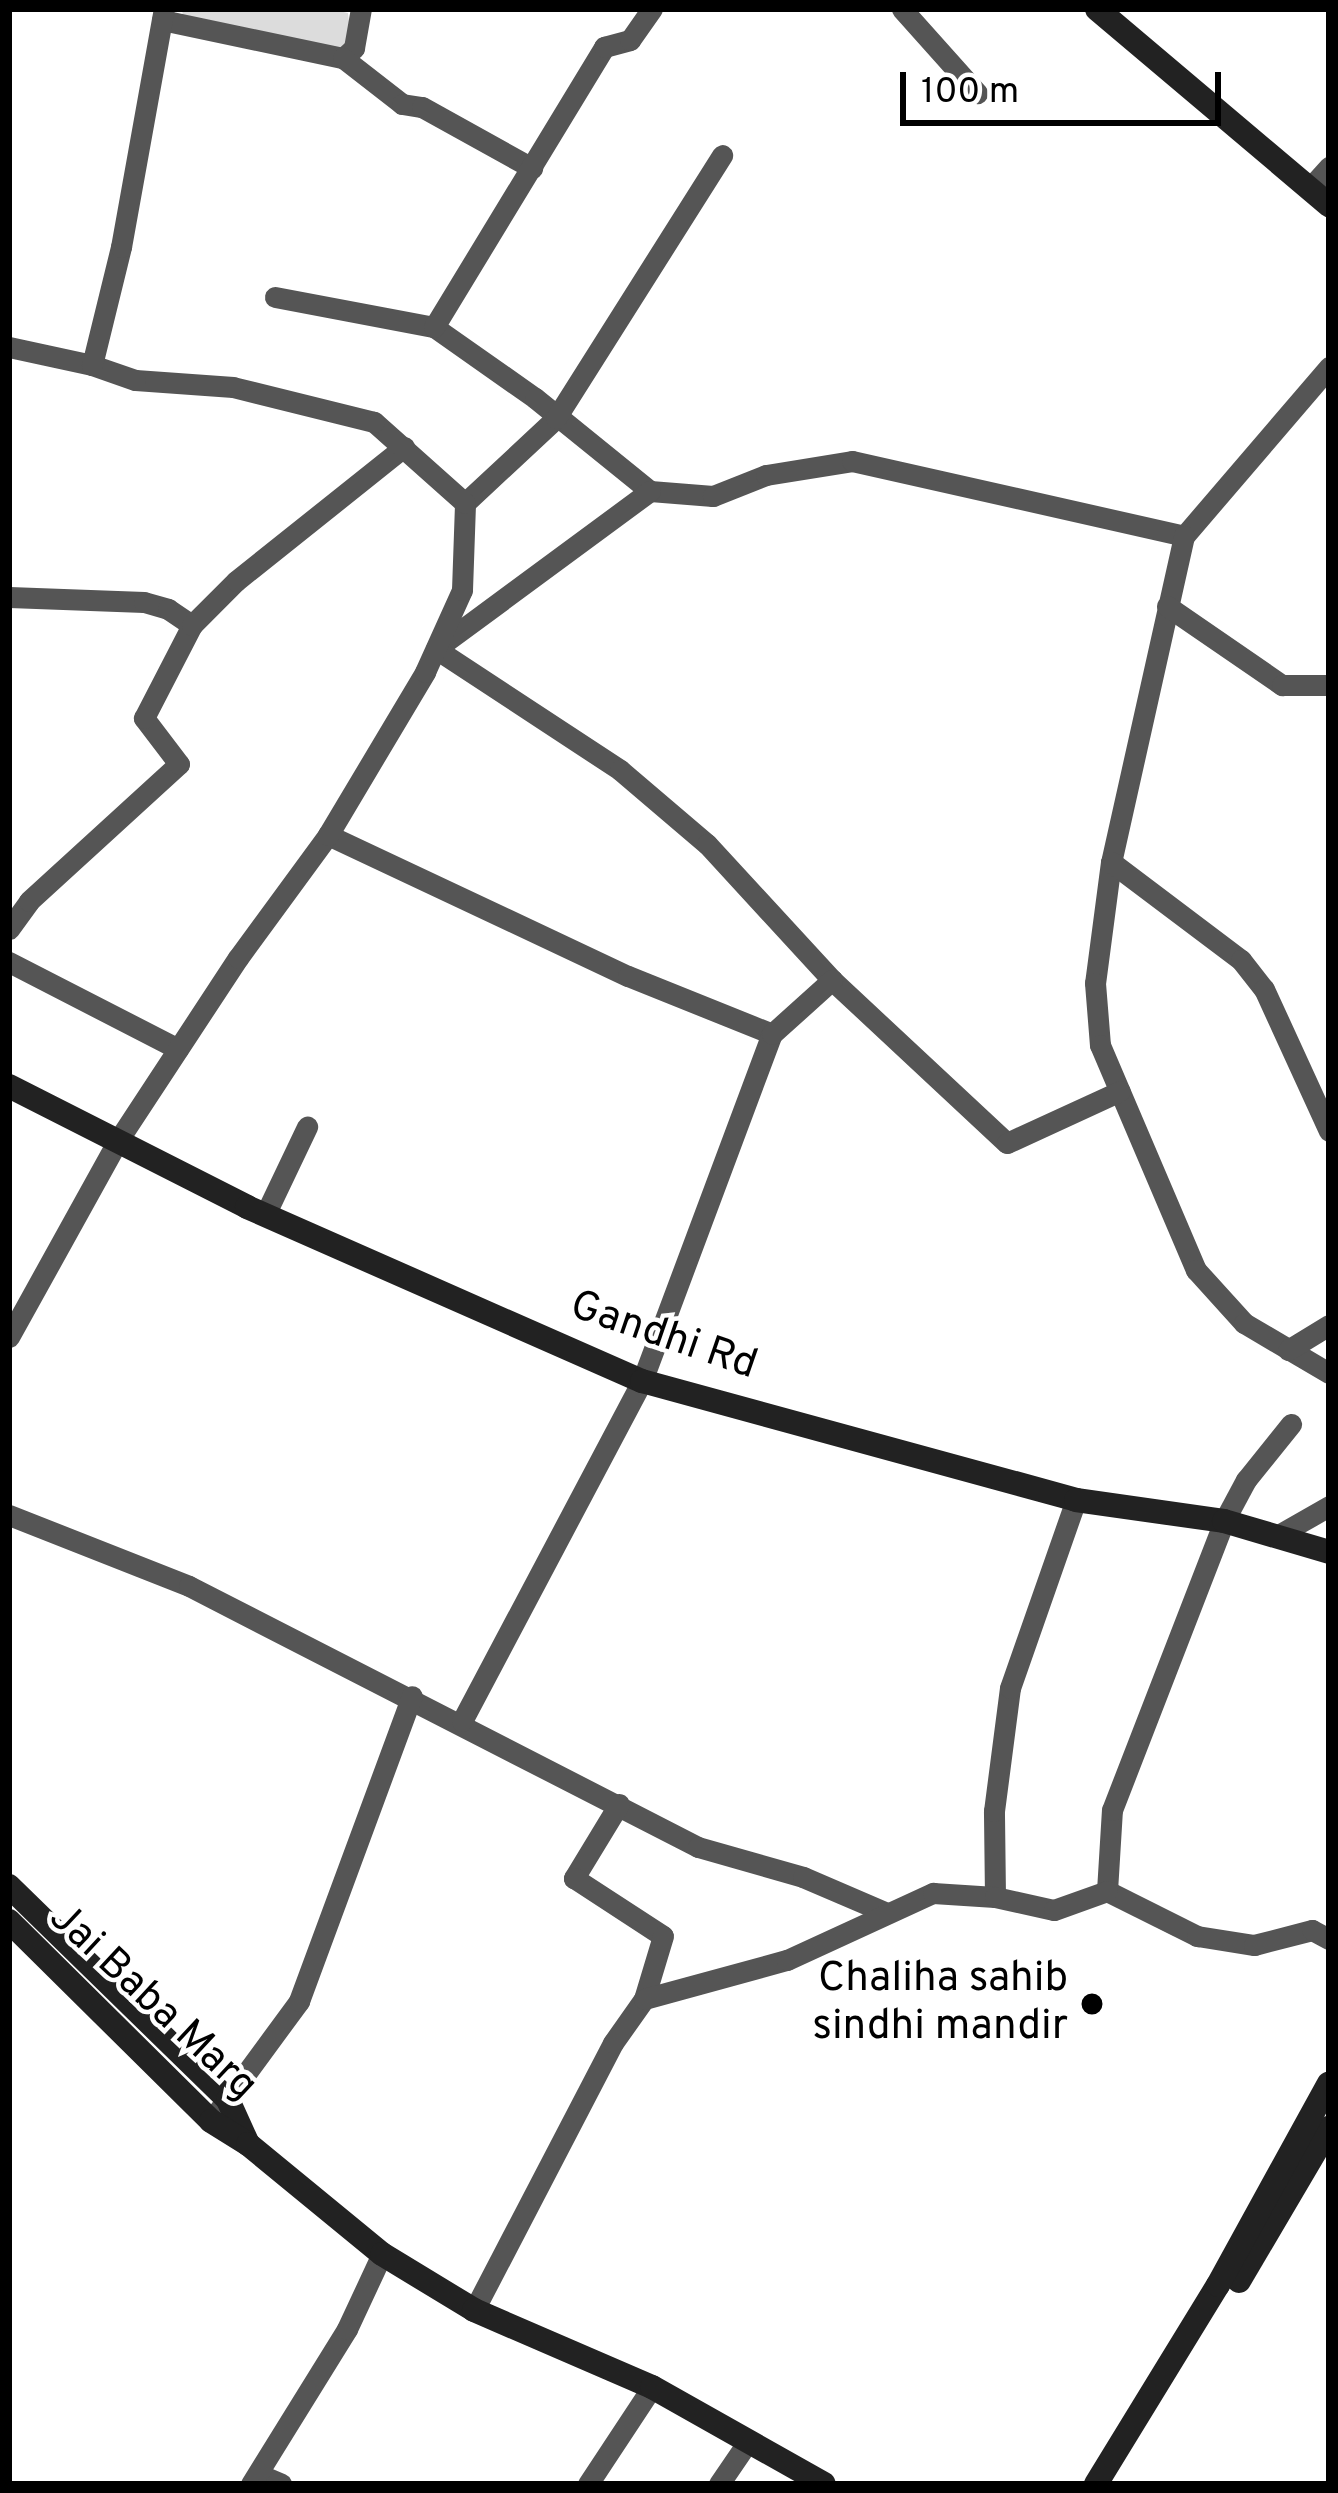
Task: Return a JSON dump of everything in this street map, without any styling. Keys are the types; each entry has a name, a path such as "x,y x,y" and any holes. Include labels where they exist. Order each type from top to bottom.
{"street":[{"path":"343,58 354,48 362,9"},
{"path":"434,327 604,47 630,40 652,9"},
{"path":"902,9 977,93"},
{"path":"1097,9 1319,197 1329,167"},
{"path":"92,365 121,247 163,15 343,58 402,104 422,107 532,168"},
{"path":"9,1336 116,1142 328,836 436,649 462,590 465,503 556,418 722,155"},
{"path":"275,297 434,327 650,491 713,496 766,475 852,461 1184,536"},
{"path":"9,347 92,365 135,380 232,387 374,422 465,503"},
{"path":"1329,367 1184,536 1111,862 1096,1012 1100,1046 1196,1270 1244,1323 1329,1373"},
{"path":"9,929 28,901 179,764 144,718 192,625 236,581 404,447"},
{"path":"436,649 650,491"},
{"path":"9,597 143,602 168,609 192,625"},
{"path":"1167,606 1282,685 1329,685"},
{"path":"436,649 620,770 707,844 832,980 1007,1143 1120,1091"},
{"path":"328,836 628,976 772,1034"},
{"path":"1111,862 1241,960 1264,989 1329,1131"},
{"path":"9,962 178,1048"},
{"path":"462,1721 642,1381 772,1034 832,980"},
{"name":"Gandhi Rd","path":"9,1087 265,1214 642,1381 1076,1500 1224,1521 1329,1552"},
{"path":"265,1214 307,1127"},
{"path":"1288,1350 1329,1325"},
{"path":"1107,1891 1112,1810 1224,1521 1256,1466 1291,1424"},
{"path":"995,1898 994,1810 1010,1688 1076,1500"},
{"path":"1280,1534 1329,1505"},
{"path":"9,1515 189,1586 462,1721 698,1847 803,1877 887,1913"},
{"path":"211,2121 299,2001 412,1696"},
{"path":"474,2310 613,2043 644,1999 663,1936 574,1878 619,1804"},
{"name":"Jai Baba Marg","path":"9,1886 211,2121 248,2144"},
{"path":"644,1999 787,1960 933,1893 995,1898 1054,1910 1107,1891 1197,1936 1254,1945 1312,1930 1329,1939"},
{"name":"Jai Baba Marg","path":"9,1921 228,2100 248,2144"},
{"path":"1096,2484 1313,2157 1329,2083"},
{"path":"1113,2484 1329,2128"},
{"path":"248,2144 382,2254 474,2310 652,2387 824,2484"},
{"path":"281,2484 254,2479 347,2329 382,2254"},
{"path":"588,2484 652,2387"},
{"path":"719,2484 749,2440"}],"shaded area":[{"path":"183,9 331,9 348,13 351,38 335,56 182,16"}],"place":[{"name":"Chaliha sahib sindhi mandir","path":"1092,2004"}]}
